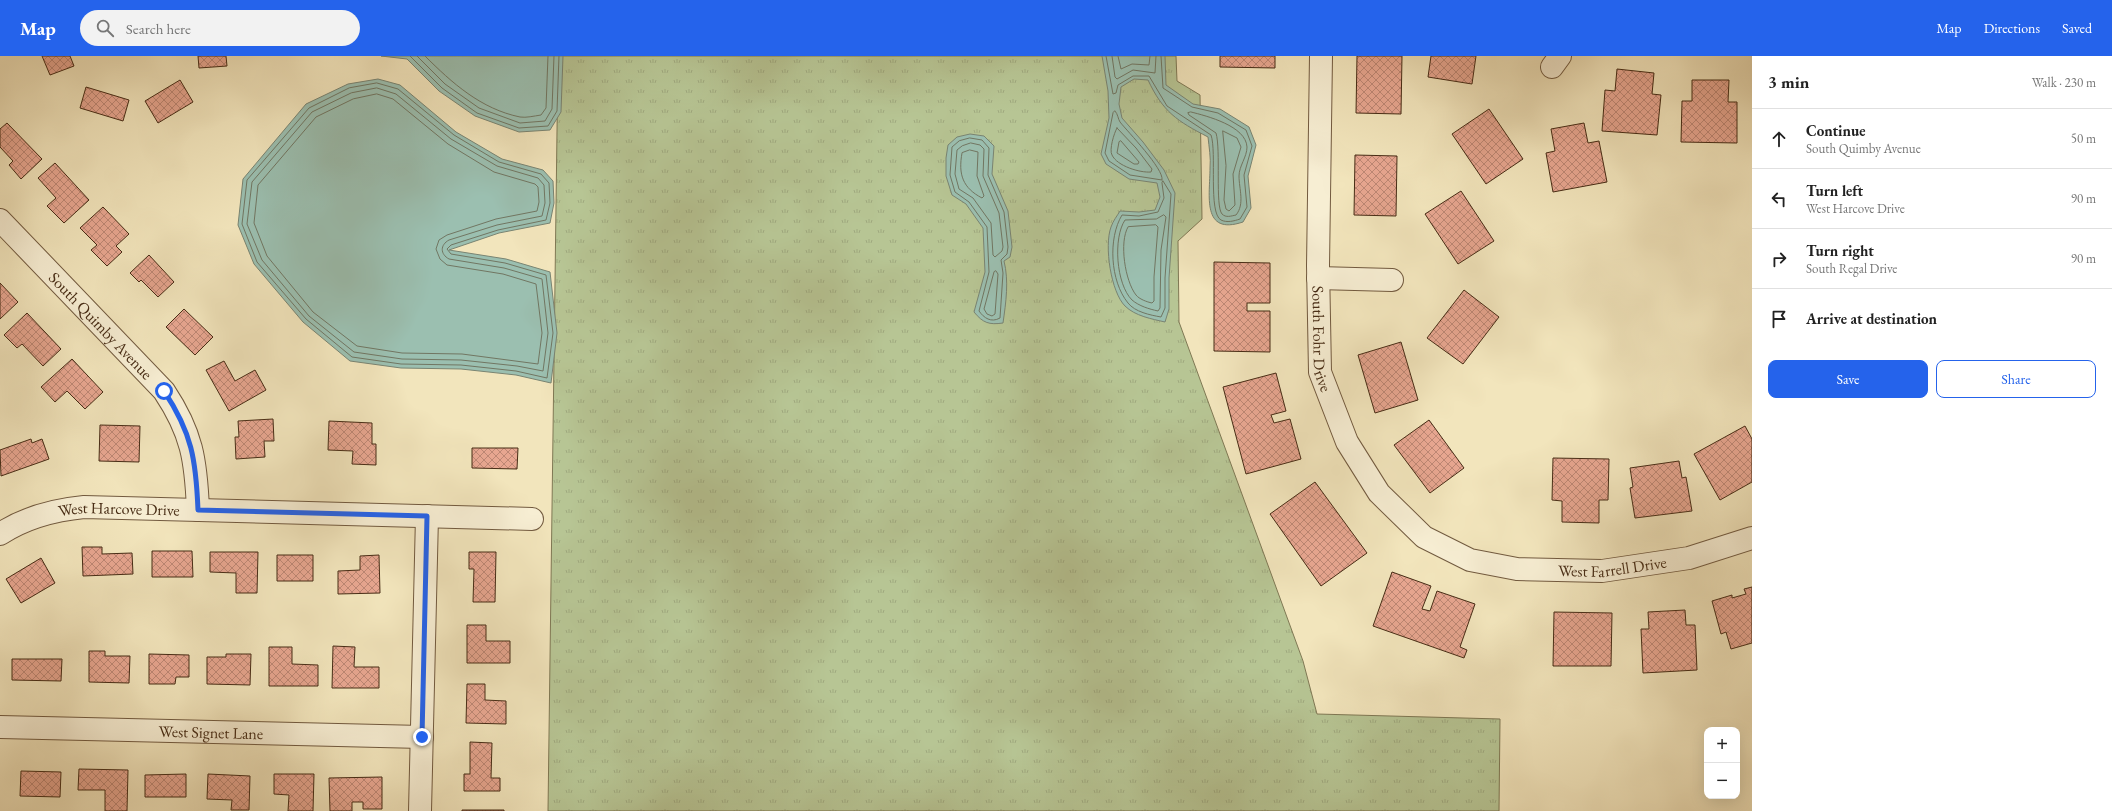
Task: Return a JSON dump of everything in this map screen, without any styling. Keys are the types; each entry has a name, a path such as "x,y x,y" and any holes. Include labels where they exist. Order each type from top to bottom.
{"street":[{"name":"South Fohr Drive","path":"1321,56 1318,278 1320,372 1347,442 1379,493 1424,537 1470,560"},
{"name":"South Quimby Avenue","path":"0,220 164,391 178,412 190,440 197,480 198,510"},
{"path":"1318,278 1392,280"},
{"name":"West Harcove Drive","path":"0,534 13,526 38,515 59,510 84,507 532,518"},
{"path":"420,811 427,516"},
{"name":"West Farrell Drive","path":"1470,560 1517,569 1602,571 1689,558 1752,538"},
{"name":"West Signet Lane","path":"0,727 422,737"}],"green space":[{"path":"558,56 1176,56 1177,81 1200,95 1202,219 1178,241 1179,322 1303,661 1317,714 1500,719 1499,811 548,811"}],"water":[{"path":"381,56 563,56 561,112 550,130 519,132 475,116 439,91 407,59"},
{"path":"1102,56 1165,56 1166,85 1193,104 1220,109 1249,127 1256,145 1248,176 1251,208 1243,222 1230,225 1220,223 1214,218 1209,201 1210,160 1208,137 1179,120 1165,108 1148,80 1134,79 1121,87 1119,104 1122,118 1143,142 1164,170 1175,193 1169,278 1169,309 1165,322 1144,317 1125,306 1116,290 1110,268 1108,245 1109,235 1111,227 1120,211 1139,212 1155,210 1160,197 1157,183 1129,179 1106,164 1101,154 1109,118 1108,91"},
{"path":"378,79 400,85 456,132 502,159 543,170 553,181 554,203 550,223 499,233 449,250 506,259 550,272 557,333 551,383 516,375 461,369 401,368 350,361 303,322 254,264 238,225 243,179 306,104 348,84"},
{"path":"970,134 984,136 994,146 992,174 1008,211 1012,247 1010,257 1004,261 1007,284 1003,323 994,324 983,321 974,312 985,272 983,228 966,204 952,195 946,176 948,145 957,137"}],"building":[{"path":"42,56 70,56 74,66 50,75"},
{"path":"198,56 226,56 227,66 199,68"},
{"path":"1220,56 1275,56 1275,68 1220,67"},
{"path":"1357,56 1402,56 1401,114 1356,113"},
{"path":"1431,56 1476,56 1472,84 1428,77"},
{"path":"1617,69 1654,73 1652,94 1661,95 1657,135 1602,131 1605,90 1615,91"},
{"path":"180,80 193,102 158,123 145,101"},
{"path":"1692,80 1729,80 1728,102 1737,102 1737,143 1681,142 1682,101 1692,101"},
{"path":"86,87 129,100 123,121 80,108"},
{"path":"1489,109 1523,159 1486,184 1452,134"},
{"path":"7,123 42,159 21,179 9,165 13,161 0,147 0,129"},
{"path":"1584,123 1588,143 1599,141 1607,182 1553,192 1546,153 1555,151 1551,129"},
{"path":"1355,155 1397,156 1396,216 1354,215"},
{"path":"55,163 89,200 64,223 47,206 56,198 38,178"},
{"path":"1461,191 1494,241 1458,264 1425,214"},
{"path":"103,207 129,234 116,246 122,252 107,266 91,250 97,245 80,228"},
{"path":"149,255 174,282 158,297 141,280 139,282 130,273"},
{"path":"1214,262 1270,263 1270,303 1247,303 1247,311 1270,311 1270,352 1214,351"},
{"path":"0,283 18,302 0,319"},
{"path":"1464,290 1499,317 1463,364 1427,338"},
{"path":"184,309 213,337 195,355 166,327"},
{"path":"27,313 61,349 43,366 22,344 17,348 4,335"},
{"path":"1401,342 1418,400 1375,413 1358,355"},
{"path":"72,359 103,392 85,409 67,391 55,402 41,387"},
{"path":"224,361 235,381 255,370 266,390 229,411 206,370"},
{"path":"1276,373 1286,411 1271,415 1274,423 1290,419 1301,459 1246,474 1223,387"},
{"path":"273,419 274,441 264,441 265,457 236,459 235,437 239,437 238,421"},
{"path":"1429,420 1464,468 1430,493 1394,445"},
{"path":"329,421 372,423 372,444 376,444 376,465 352,464 353,451 328,450"},
{"path":"100,425 140,426 139,462 99,461"},
{"path":"1745,426 1752,439 1752,482 1720,500 1694,454"},
{"path":"31,439 32,443 42,439 49,459 1,476 0,450"},
{"path":"472,448 518,448 517,469 472,468"},
{"path":"1553,458 1609,459 1608,500 1599,500 1599,523 1562,522 1562,501 1552,500"},
{"path":"1679,461 1682,478 1686,477 1692,511 1635,518 1630,488 1633,487 1630,468"},
{"path":"1315,482 1367,553 1321,586 1270,514"},
{"path":"82,547 102,547 102,554 132,553 133,574 83,576"},
{"path":"152,551 192,551 193,577 152,577"},
{"path":"210,552 258,552 257,593 236,593 236,573 210,572"},
{"path":"469,552 496,552 495,602 473,602 474,569 469,569"},
{"path":"277,555 313,555 313,581 277,581"},
{"path":"379,555 380,593 338,594 338,571 360,570 360,556"},
{"path":"41,558 55,583 21,603 6,579"},
{"path":"1392,572 1431,586 1422,609 1430,611 1437,591 1475,604 1460,647 1467,650 1464,658 1373,626"},
{"path":"1752,587 1752,643 1731,649 1726,632 1721,634 1712,601 1732,595 1732,598 1746,594 1744,589"},
{"path":"1685,610 1686,625 1695,625 1697,670 1643,673 1641,629 1649,629 1648,612"},
{"path":"1554,612 1612,613 1611,666 1553,666"},
{"path":"467,625 486,625 486,641 510,641 510,663 467,663"},
{"path":"333,646 355,647 354,667 379,667 379,688 332,688"},
{"path":"269,647 292,647 292,664 318,665 318,686 269,686"},
{"path":"89,651 105,651 105,656 130,656 129,683 89,682"},
{"path":"149,654 189,655 189,677 176,677 175,684 149,684"},
{"path":"226,654 251,654 250,685 207,684 207,657 226,657"},
{"path":"12,659 62,659 61,681 12,680"},
{"path":"467,684 485,684 485,700 506,701 506,724 466,723"},
{"path":"470,742 492,743 491,778 500,778 500,791 464,791 464,774 470,774"},
{"path":"79,769 128,770 127,811 105,811 105,790 78,790"},
{"path":"21,771 61,772 60,797 20,796"},
{"path":"186,774 186,797 145,797 145,775"},
{"path":"208,774 250,776 249,810 231,810 232,800 207,799"},
{"path":"274,774 314,774 313,811 288,811 289,795 274,794"},
{"path":"382,777 382,809 363,809 363,802 352,802 352,811 330,811 329,778"},
{"path":"504,810 504,811 462,811"}],"route":[{"path":"164,391 178,412 194,453 198,510 427,516 422,737"}]}
